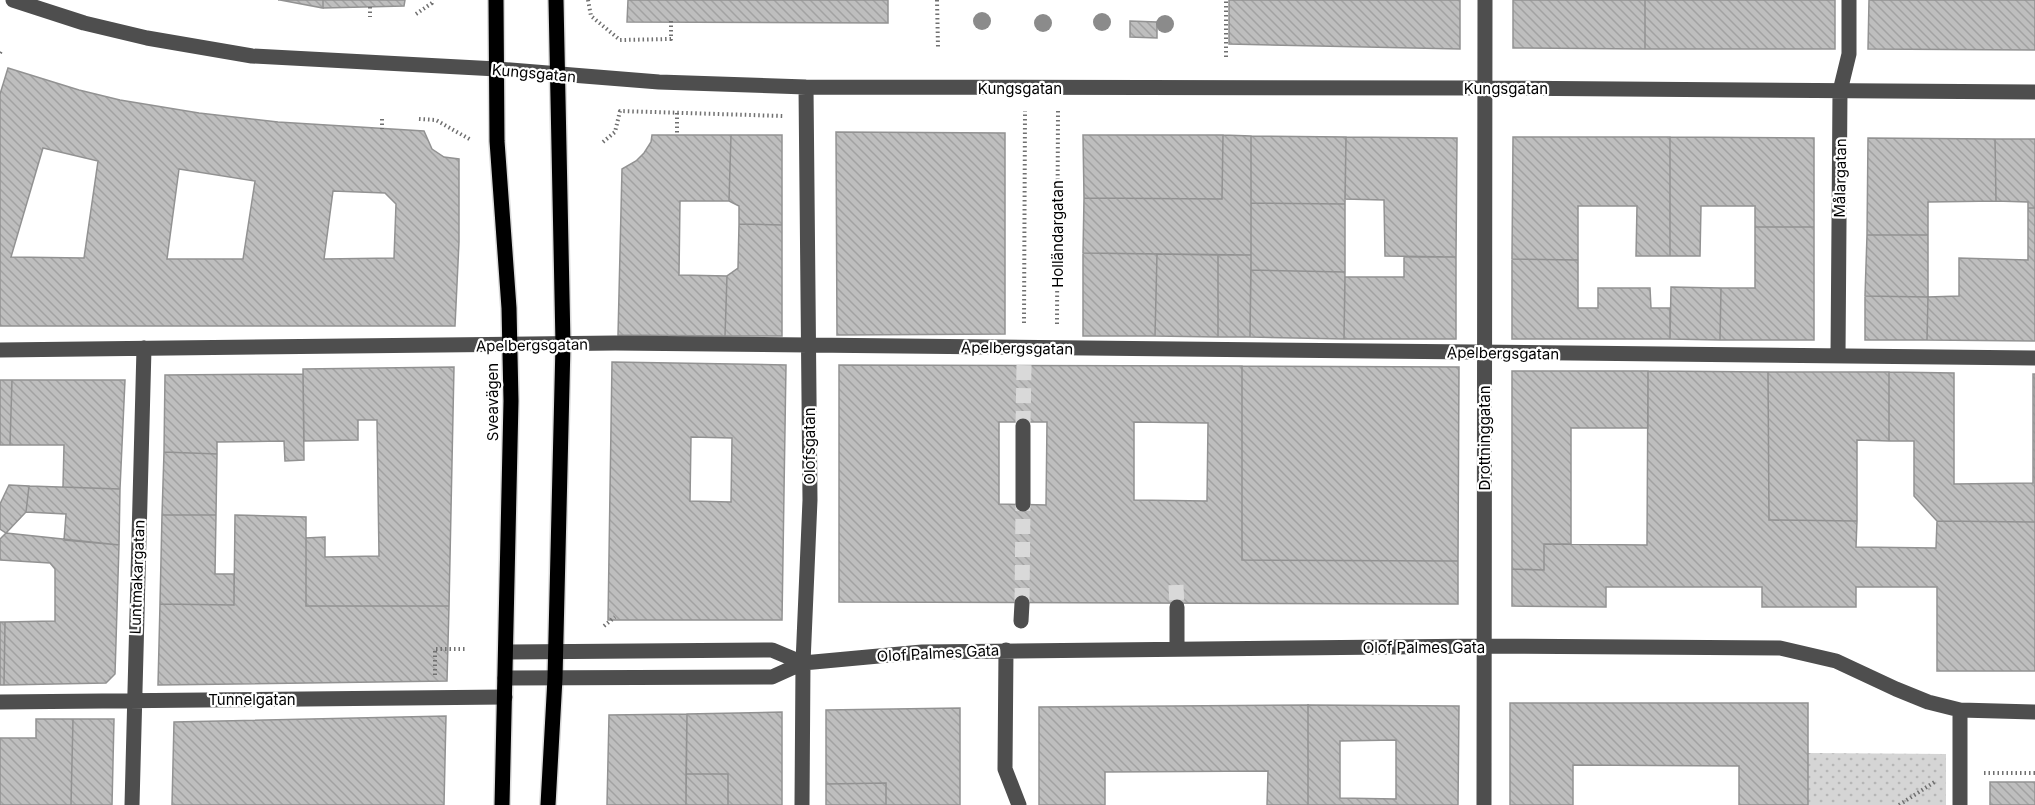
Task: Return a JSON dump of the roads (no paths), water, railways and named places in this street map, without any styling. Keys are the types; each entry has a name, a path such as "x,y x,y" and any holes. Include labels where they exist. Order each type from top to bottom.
{"main road":[{"name":"Sveavägen","path":"496,0 497,141 510,344 511,401 502,805"},
{"path":"548,805 556,651 563,344 556,0"}],"street":[{"name":"Kungsgatan","path":"13,0 84,23 147,38 252,56 497,69 619,80 806,87 2035,92"},
{"name":"Drottninggatan","path":"1484,805 1485,0"},
{"name":"Målargatan","path":"1839,356 1840,91 1849,54 1849,0"},
{"name":"Olofsgatan","path":"802,805 803,663 810,500 806,87"},
{"name":"Apelbergsgatan","path":"0,350 563,344 2035,358"},
{"name":"Luntmakargatan","path":"132,805 144,348"},
{"path":"1023,426 1023,504"},
{"path":"1021,621 1022,603"},
{"path":"1176,608 1177,649"},
{"name":"Olof Palmes Gata","path":"505,678 772,676 803,663 906,652 1411,646 1780,648 1836,662 1928,702 1960,710 2035,712"},
{"name":"Olof Palmes Gata","path":"506,652 772,650 803,663"},
{"path":"1006,650 1005,769 1019,805"},
{"name":"Tunnelgatan","path":"0,702 505,697"},
{"path":"1960,710 1960,805"}],"tunnel":[{"path":"1023,426 1024,365"},
{"path":"1022,603 1023,504"},
{"path":"1176,585 1177,607"}]}
